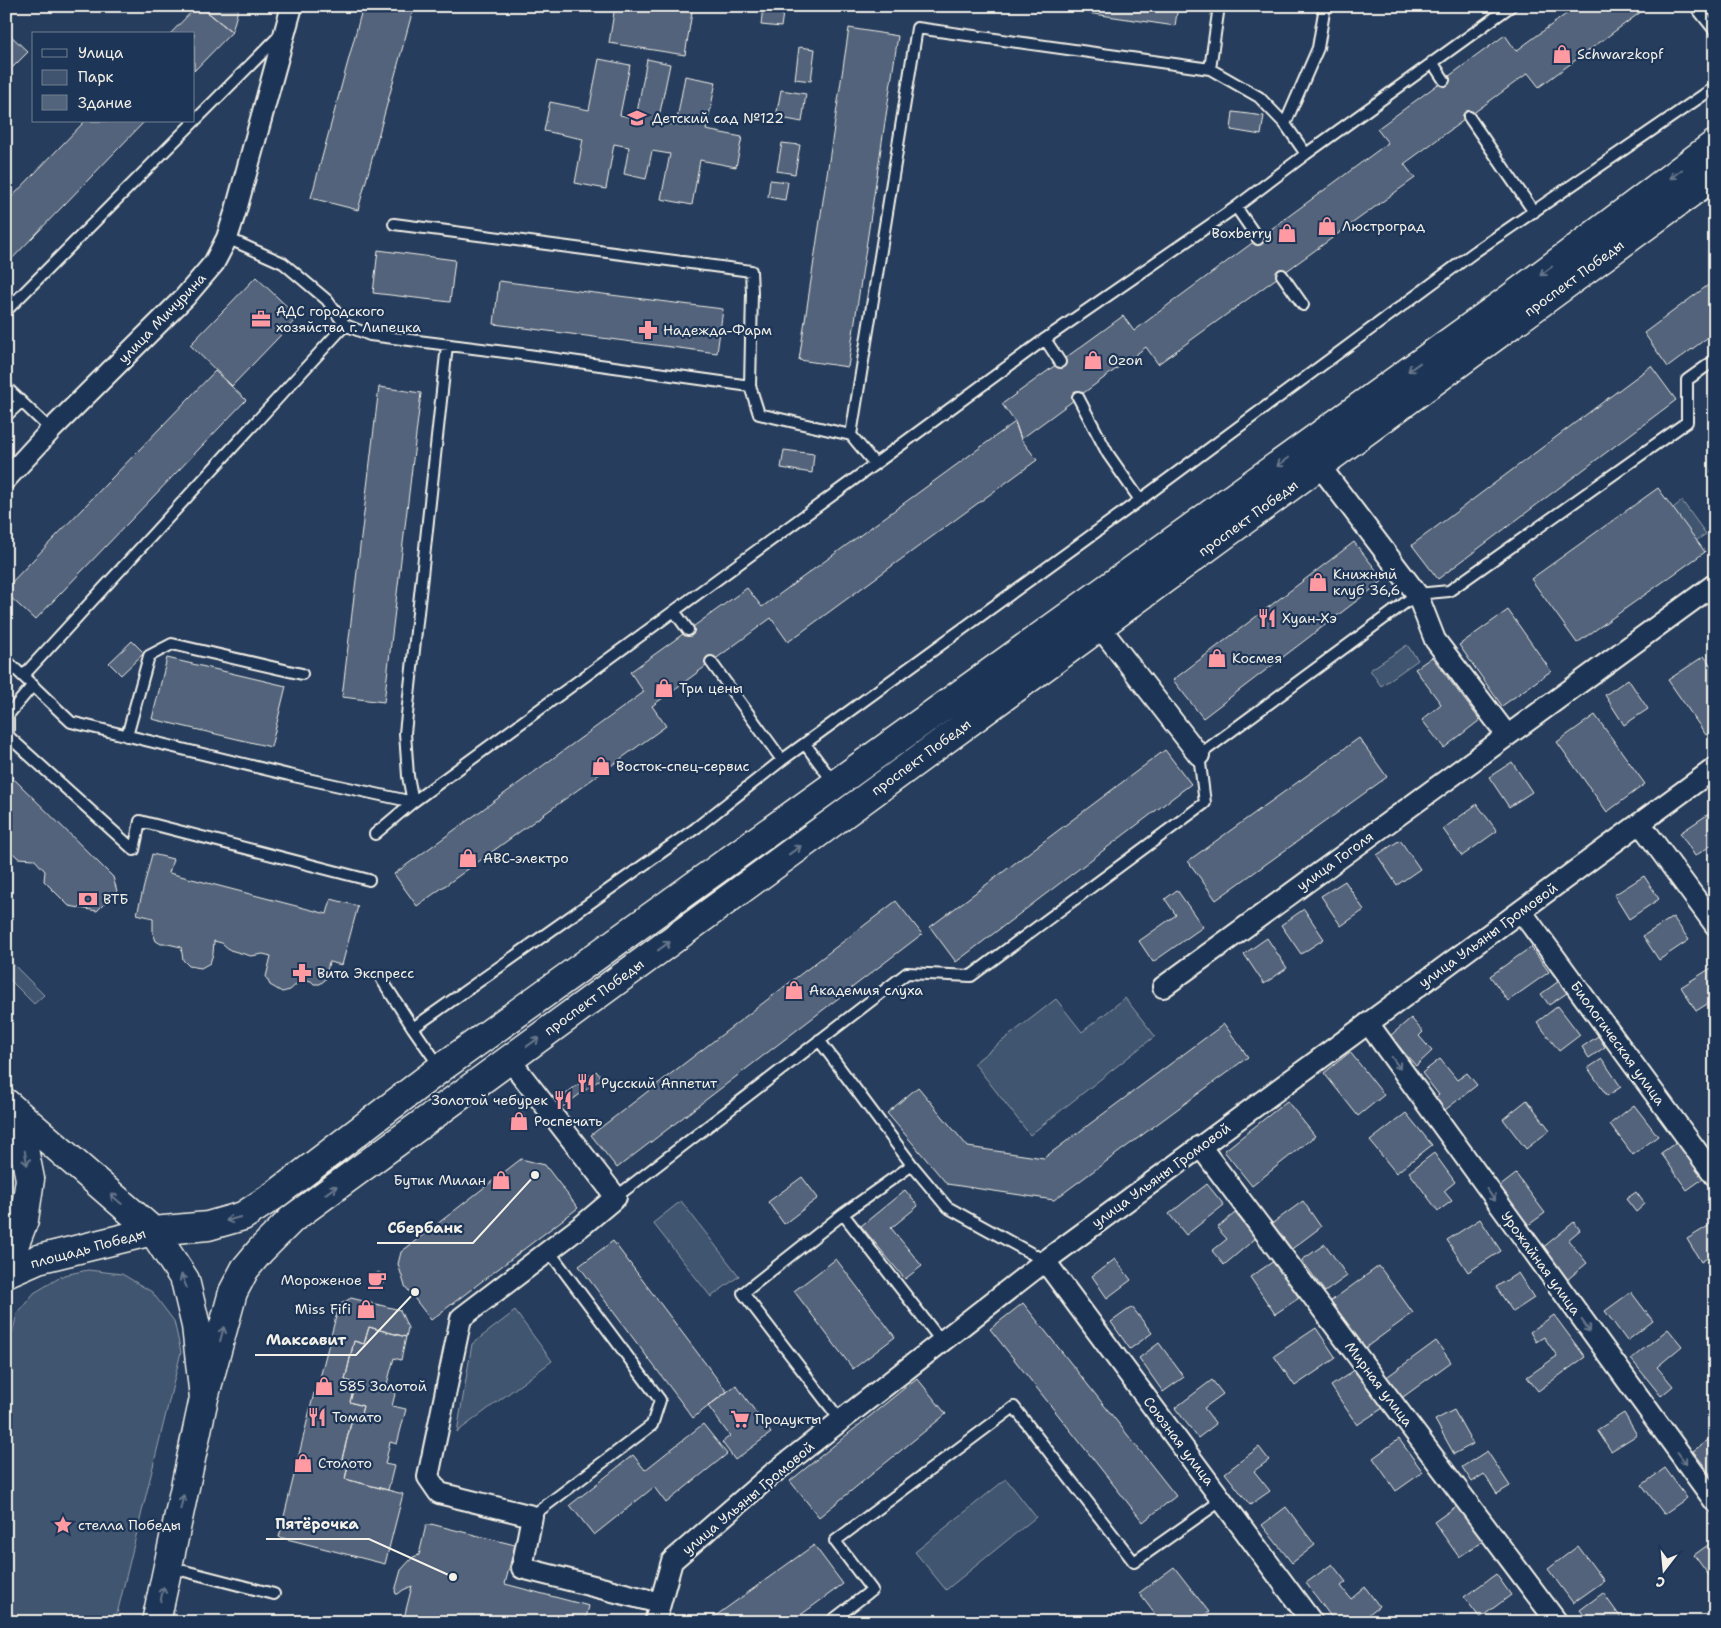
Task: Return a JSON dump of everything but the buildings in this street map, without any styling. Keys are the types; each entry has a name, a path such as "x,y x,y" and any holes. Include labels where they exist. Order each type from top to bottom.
{"main road":[{"name":"проспект Победы","path":"153,1231 208,1226 243,1216 275,1195 441,1068 1509,298 1715,144"},
{"name":"проспект Победы","path":"204,1398 233,1292 245,1269 260,1250 292,1219 1715,175"},
{"path":"10,1107 153,1231"},
{"path":"6,1267 24,1220 30,1179 24,1149 10,1107"},
{"name":"площадь Победы","path":"6,1273 38,1259 153,1231 185,1280 196,1326 204,1398 156,1622"}],"street":[{"name":"улица Мичурина","path":"6,479 51,430 186,296 214,264 227,238 236,210 292,6"},
{"path":"1319,465 1416,594 1435,640 1507,735"},
{"name":"улица Гоголя","path":"1163,987 1715,584"},
{"path":"1099,626 1199,755"},
{"name":"улица Ульяны Громовой","path":"657,1613 672,1561 771,1475 1045,1261 1715,768"},
{"path":"1640,823 1715,925"},
{"name":"Биологическая улица","path":"1520,911 1715,1176"},
{"name":"Урожайная улица","path":"1368,1023 1715,1502"},
{"path":"509,1059 616,1197 584,1224 461,1318 428,1477 439,1493 532,1516 522,1568 657,1613"},
{"name":"Мирная улица","path":"1200,1146 1557,1622"},
{"name":"Союзная улица","path":"1045,1261 1312,1622"}],"lane":[{"path":"1210,69 1219,6"},
{"path":"1285,124 1318,48 1325,6"},
{"path":"375,834 413,802 1045,339 1236,206 1510,6"},
{"path":"1695,6 1715,30"},
{"path":"851,435 917,28 1210,69 1259,97 1285,124 1306,154"},
{"path":"195,121 285,30"},
{"path":"1432,62 1444,80"},
{"path":"413,1028 696,828 782,760 1140,500 1476,251 1715,87"},
{"path":"1469,117 1534,212"},
{"path":"6,311 194,122"},
{"path":"1236,206 1258,239"},
{"path":"394,224 751,271 750,386 759,414 851,435 875,464"},
{"path":"227,238 283,263 327,300 345,325 370,335 750,386"},
{"path":"1282,274 1303,305"},
{"path":"23,676 345,325"},
{"path":"1045,339 1060,362"},
{"path":"413,802 408,776 405,733 447,345"},
{"path":"616,1197 907,973 971,976 1205,803 1199,755 1416,594 1449,591 1687,422 1687,380 1715,360"},
{"path":"6,387 51,430"},
{"path":"1078,397 1108,454 1140,500"},
{"path":"6,416 21,402"},
{"path":"674,610 688,630"},
{"path":"127,736 149,656 172,644 302,674"},
{"path":"6,660 71,722 413,802"},
{"path":"712,662 782,760"},
{"path":"33,685 8,715 8,736 134,850 140,821 369,880"},
{"path":"805,744 835,784"},
{"path":"382,980 441,1068"},
{"path":"819,1040 912,1165 947,1207 1045,1261"},
{"path":"841,1421 743,1293 843,1214 912,1165"},
{"path":"843,1214 942,1342"},
{"path":"532,1516 652,1425 660,1400 549,1251"},
{"path":"830,1622 872,1590 835,1541 1014,1407 1134,1562 1222,1500"},
{"path":"168,1566 274,1594"}],"green space":[{"path":"1682,501 1706,534 1684,549 1661,517"},
{"path":"1407,645 1418,660 1381,686 1370,670"},
{"path":"6,957 44,995 34,1004 6,976"},
{"path":"1125,998 1155,1036 1030,1135 974,1063 1056,999 1082,1032"},
{"path":"681,1201 739,1276 711,1297 653,1223"},
{"path":"88,1270 122,1274 152,1292 174,1321 181,1352 115,1622 6,1622 6,1358 17,1314 34,1293 64,1275"},
{"path":"515,1311 552,1361 457,1432 472,1344"},
{"path":"1006,1479 1036,1517 946,1590 915,1552"}],"place":[{"name":"Schwarzkopf","path":"1562,54"},
{"name":"Детский сад №122","path":"637,118"},
{"name":"Люстроград","path":"1327,226"},
{"name":"Boxberry","path":"1287,233"},
{"name":"АДС городского хозяйства г. Липецка","path":"261,319"},
{"name":"Надежда-Фарм","path":"648,330"},
{"name":"Ozon","path":"1093,360"},
{"name":"Книжный клуб 36,6","path":"1318,582"},
{"name":"Хуан-Хэ","path":"1267,618"},
{"name":"Космея","path":"1217,658"},
{"name":"Три цены","path":"664,688"},
{"name":"Восток-спец-сервис","path":"601,766"},
{"name":"АВС-электро","path":"468,858"},
{"name":"ВТБ","path":"88,899"},
{"name":"Вита Экспресс","path":"302,973"},
{"name":"Академия слуха","path":"794,990"},
{"name":"Русский Аппетит","path":"586,1083"},
{"name":"Золотой чебурек","path":"563,1100"},
{"name":"Роспечать","path":"519,1121"},
{"name":"Сбербанк","path":"535,1175"},
{"name":"Бутик Милан","path":"501,1180"},
{"name":"Мороженое","path":"377,1280"},
{"name":"Максавит","path":"415,1292"},
{"name":"Miss Fifi","path":"366,1309"},
{"name":"585 Золотой","path":"324,1386"},
{"name":"Томато","path":"317,1417"},
{"name":"Продукты","path":"740,1419"},
{"name":"Столото","path":"303,1463"},
{"name":"стелла Победы","path":"63,1525"},
{"name":"Пятёрочка","path":"453,1577"}]}
